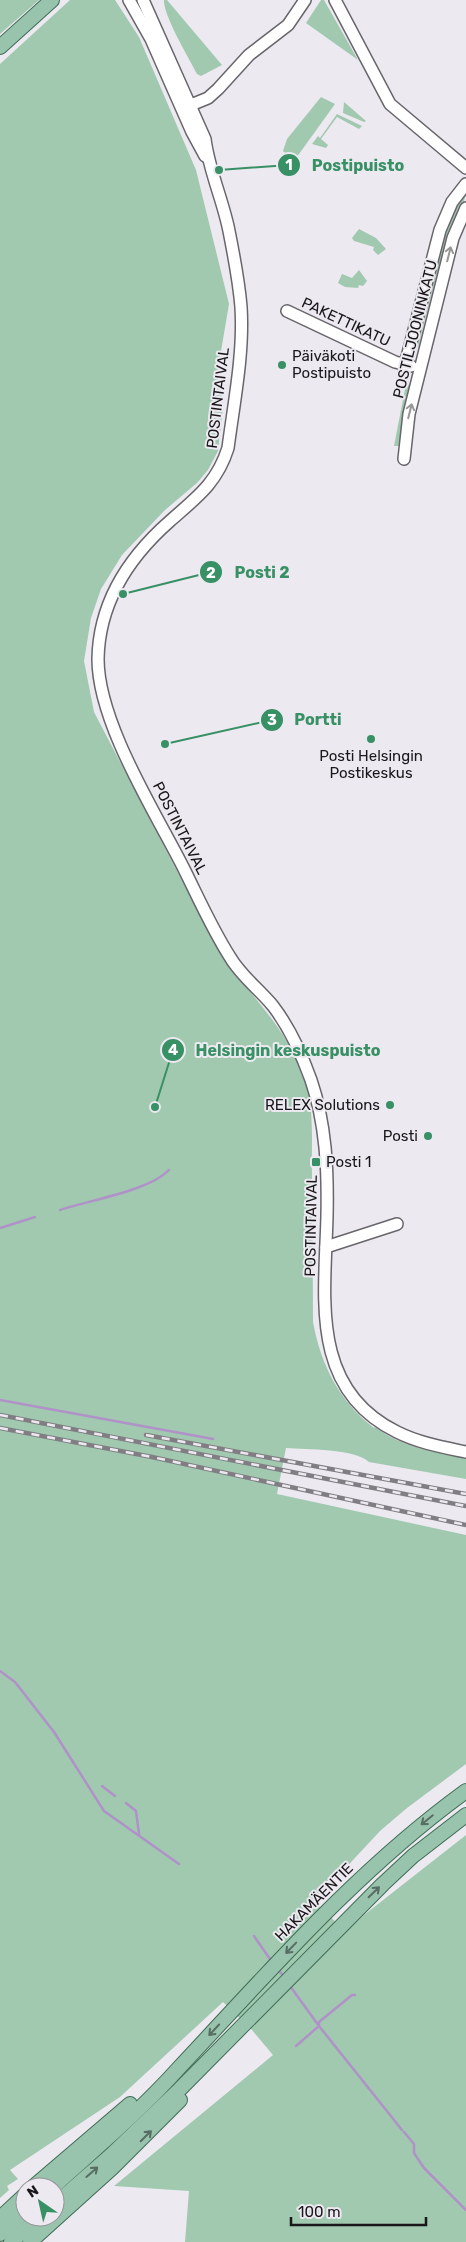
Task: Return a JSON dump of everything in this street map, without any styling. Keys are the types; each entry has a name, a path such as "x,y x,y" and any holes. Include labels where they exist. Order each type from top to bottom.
{"main road":[{"path":"0,47 52,0"},
{"name":"HAKAMÄENTIE","path":"64,2177 145,2103 325,1913 403,1840 466,1791"},
{"path":"65,2195 110,2156 246,2024 339,1926 413,1856 466,1815"},
{"path":"30,2242 146,2137 233,2044 246,2024"},
{"name":"HAKAMÄENTIE","path":"45,2177 127,2107 171,2066 196,2049"},
{"path":"0,2218 15,2204"},
{"path":"0,2234 15,2221"},
{"path":"11,2242 28,2227"}],"street":[{"name":"POSTINTAIVAL","path":"129,0 187,107 198,120 205,139 208,159 229,229 241,308 240,350 228,448 224,464 210,486 146,543 123,573 112,593 99,642 99,674 108,713 118,739 216,931 239,970 281,1018 310,1079 320,1110 326,1147 325,1326 334,1365 350,1392 370,1413 394,1431 421,1442 466,1452"},
{"name":"POSTINTAIVAL","path":"143,0 187,107 197,143 208,159"},
{"path":"187,107 208,98 248,55 288,25 305,0"},
{"path":"335,0 390,104 466,168"},
{"name":"POSTILJOONINKATU","path":"406,365 440,230 452,202 466,184"},
{"name":"POSTILJOONINKATU","path":"404,459 406,432 453,238 466,208"},
{"name":"PAKETTIKATU","path":"287,311 406,365 421,369"},
{"path":"326,1247 397,1224"}],"green space":[{"path":"0,0 39,0 0,34"},
{"path":"70,0 115,0 139,37 196,170 229,304 218,369 223,407 218,451 208,470 197,483 165,510 122,555 101,589 91,618 84,661 94,712 221,955 274,1022 292,1050 305,1079 312,1120 313,1322 321,1353 333,1381 351,1406 374,1428 407,1444 430,1451 466,1458 466,1479 369,1462 362,1457 342,1452 286,1448 277,1494 466,1535 466,1764 407,1808 380,1831 339,1875 331,1876 330,1888 316,1903 346,1932 364,1915 466,1835 466,2242 185,2242 189,2191 114,2186 273,2055 252,2030 223,2002 120,2097 10,2170 16,2177 15,2181 7,2186 9,2190 0,2198 0,64"},
{"path":"164,0 167,0 222,65 201,76 197,74 172,26"},
{"path":"321,0 324,0 358,60 306,23"},
{"path":"321,97 335,104 294,161 283,151 287,139"},
{"path":"344,102 366,121 364,122 343,113"},
{"path":"337,114 362,126 359,129 337,117 321,139 328,145 326,148 312,144 318,136 320,138"},
{"path":"466,190 464,201 448,236 418,348 416,347 429,286 440,246 455,208"},
{"path":"359,229 376,238 386,249 378,255 373,250 374,247 354,241 352,238"},
{"path":"359,270 367,281 363,286 359,285 358,288 345,287 338,283 342,274 352,278"},
{"path":"406,384 411,385 399,446 394,446"}],"waterway":[{"path":"60,1210 148,1184 169,1170"},
{"path":"0,1228 35,1217"},
{"path":"0,1400 213,1439"},
{"path":"0,1671 15,1682 54,1732 104,1811 179,1864"},
{"path":"102,1786 115,1796"},
{"path":"126,1803 136,1811 139,1834"},
{"path":"254,1936 272,1962"},
{"path":"277,1968 284,1977"},
{"path":"290,1986 319,2026"},
{"path":"319,2025 319,2022 352,1995 355,1995"},
{"path":"296,2046 319,2026 402,2130"},
{"path":"404,2132 414,2144 414,2153 424,2168 466,2210"}],"railway":[{"path":"0,1415 466,1506"},
{"path":"0,1428 152,1457 466,1525"},
{"path":"146,1435 466,1494"}],"place":[{"name":"Postipuisto","path":"219,170"},
{"name":"Päiväkoti Postipuisto","path":"282,365"},
{"name":"Posti 2","path":"123,594"},
{"name":"Posti Helsingin Postikeskus","path":"371,739"},
{"name":"Portti","path":"165,744"},
{"name":"RELEX Solutions","path":"390,1105"},
{"name":"Helsingin keskuspuisto","path":"155,1107"},
{"name":"Posti","path":"428,1136"},
{"name":"Posti 1","path":"316,1162"}]}
